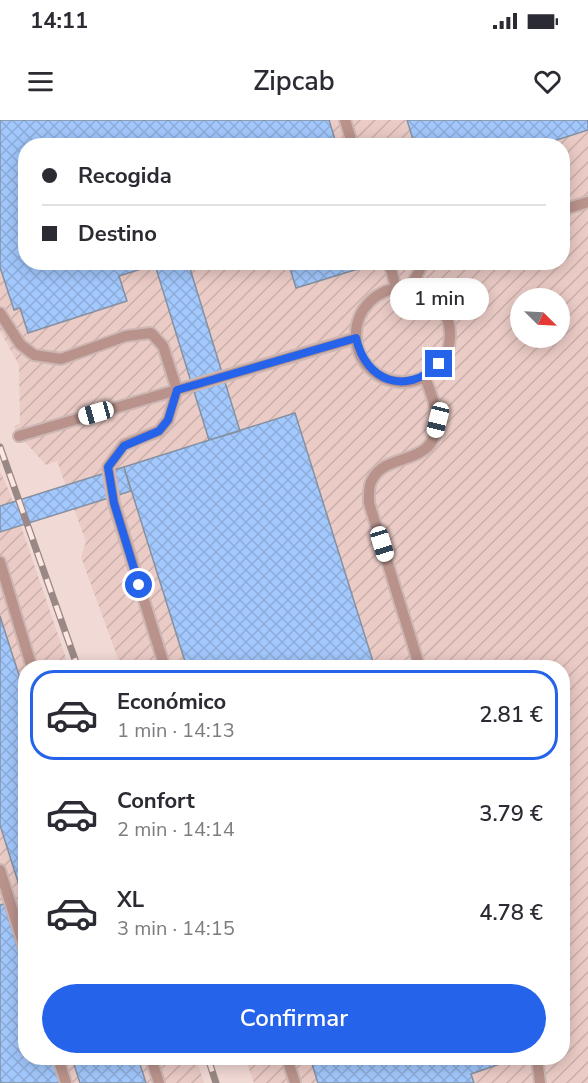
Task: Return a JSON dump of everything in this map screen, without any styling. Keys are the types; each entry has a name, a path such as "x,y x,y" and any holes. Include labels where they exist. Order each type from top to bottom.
{"lane":[{"path":"345,120 351,138"},
{"path":"570,208 588,202"},
{"path":"391,270 396,288"},
{"path":"410,288 419,270"},
{"path":"396,288 410,288 423,292 435,300 444,311 449,324 450,338 447,352 439,364 425,376 403,382 388,380 376,374 362,358 356,338 357,324 362,311 371,300 383,292 396,288"},
{"path":"0,313 20,344 34,355 61,359 126,336 151,333 163,346 177,390 168,420 159,431 124,446 108,467 114,503 163,660"},
{"path":"20,436 356,338"},
{"path":"418,660 369,503 370,482 379,469 420,454 433,442 438,420 425,376"},
{"path":"0,562 30,660"},
{"path":"0,870 18,927"},
{"path":"60,1065 66,1083"},
{"path":"153,1065 159,1083"},
{"path":"290,1065 296,1083"},
{"path":"538,1065 540,1083"}],"shaded area":[{"path":"0,120 588,120 588,1083 254,1083 248,1065 570,1065 570,660 118,660 81,557 86,542 57,461 46,465 25,442 19,443 14,426 20,423 19,365 0,331"},
{"path":"0,471 9,491 67,660 18,660 18,1065 198,1065 204,1083 0,1083"}],"building":[{"path":"0,120 329,120 335,138 18,138 18,270 138,270 119,276 127,301 28,333 20,308 14,310 0,267"},
{"path":"407,120 588,120 588,130 563,138 413,138"},
{"path":"157,270 190,270 240,431 209,440"},
{"path":"290,270 354,270 296,288"},
{"path":"295,413 372,660 184,660 124,467"},
{"path":"124,467 131,491 0,532 0,506"},
{"path":"0,616 18,672 18,882 0,825"},
{"path":"4,904 18,948 18,1065 54,1065 60,1083 0,1083 0,905"},
{"path":"74,1065 140,1065 146,1083 80,1083"},
{"path":"312,1065 497,1065 471,1074 474,1083 318,1083"}],"railway":[{"path":"0,447 75,660"},
{"path":"210,1065 216,1083"}],"route":[{"path":"139,585 114,503 108,467 124,446 159,431 168,420 177,390 356,338 359,352 366,364 376,374 388,380 403,382 416,380 429,374 439,364"}]}
